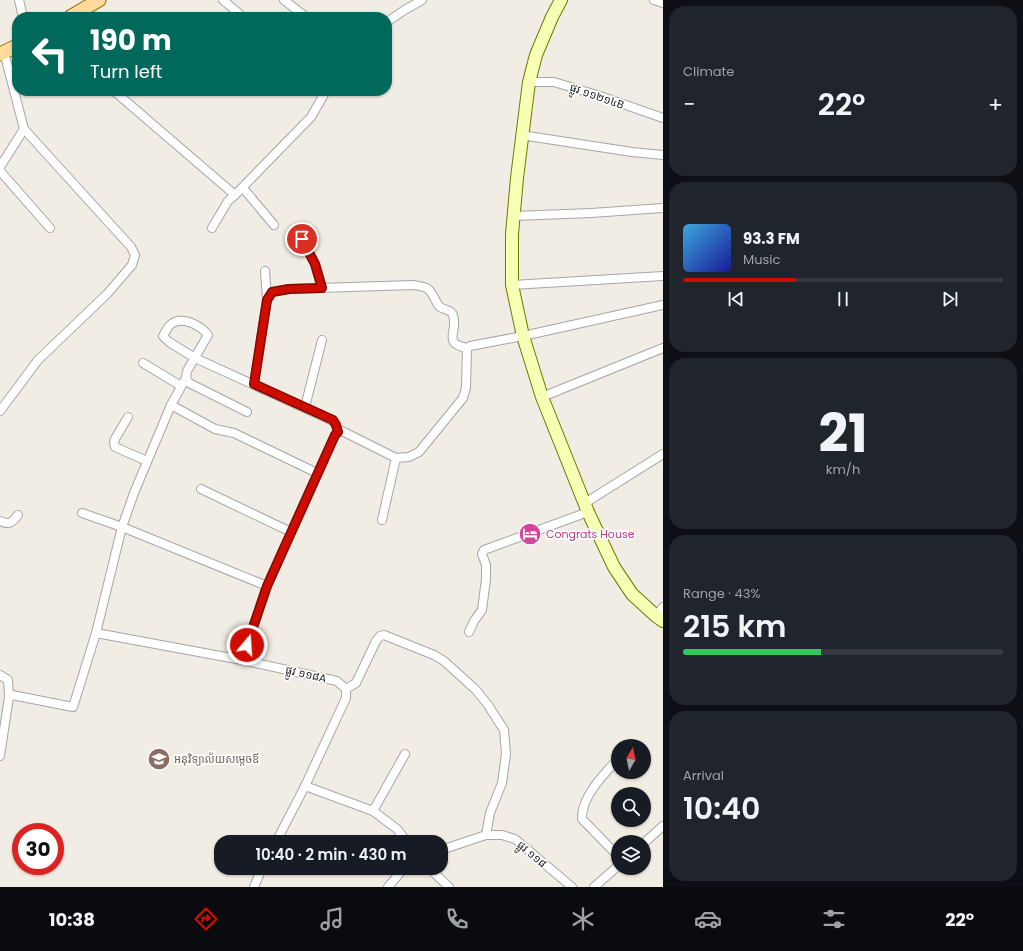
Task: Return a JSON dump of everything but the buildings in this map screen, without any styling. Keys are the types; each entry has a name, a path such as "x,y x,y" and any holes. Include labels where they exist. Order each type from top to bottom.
{"main road":[{"path":"79,12 99,0"},
{"path":"561,0 536,55 529,82 521,135 512,234 512,285 523,336 542,397 587,507 614,567 632,594 661,615"},
{"path":"2,53 12,48"}],"street":[{"path":"19,0 22,12"},
{"path":"223,0 237,12"},
{"path":"284,0 300,12"},
{"path":"392,19 422,0"},
{"path":"654,0 663,3"},
{"path":"2,53 12,88"},
{"name":"ផ្លូវ ១១២១៤B","path":"529,82 554,82 663,118"},
{"path":"0,411 38,360 106,294 132,265 135,255 131,247 24,129 14,96"},
{"path":"120,96 235,195"},
{"path":"212,228 228,201 243,188 311,117 323,96"},
{"path":"0,167 24,129"},
{"path":"521,135 632,152 663,155"},
{"path":"0,171 50,228"},
{"path":"243,188 274,225"},
{"path":"514,216 663,208"},
{"path":"302,239 315,264 322,288"},
{"path":"254,384 267,300 265,271"},
{"path":"512,285 663,276"},
{"path":"267,300 272,292 280,290 413,285 430,290 439,306 451,312 453,316 452,340 456,345 467,348 470,346 523,336 663,305"},
{"path":"247,412 189,383 186,378 186,371 195,358 208,335 204,330 189,322 180,320 171,325 163,336 169,342 195,358 333,420 338,432"},
{"path":"305,407 322,340"},
{"path":"242,660 267,586 290,532 335,435 342,431 396,458 409,458 419,452 463,398 466,388 467,348"},
{"path":"542,397 663,348"},
{"path":"143,363 180,386"},
{"path":"9,697 12,695 73,707 96,632 122,527 134,493 171,405 180,386 186,378"},
{"path":"171,405 215,429 234,434 317,474"},
{"path":"128,417 115,439 115,447 147,461"},
{"path":"469,632 474,621 482,610 486,579 486,566 482,554 484,550 587,507 663,454"},
{"path":"382,520 396,458"},
{"path":"201,489 290,532"},
{"path":"82,513 122,527 267,586"},
{"path":"0,520 10,523 13,522 18,515"},
{"name":"ផ្លូវ ១១៨A","path":"96,632 242,660 337,681 346,688"},
{"path":"280,835 305,786 346,698 346,688 356,683 376,641 380,636 384,635 434,655 444,661 476,690 488,705 504,730 506,754 502,783 490,814 486,835"},
{"path":"0,675 8,680 9,697 0,756"},
{"path":"373,812 405,754"},
{"path":"611,766 603,775 583,806 582,819 611,849"},
{"path":"305,786 373,812 397,829 402,835"},
{"path":"651,837 663,826"},
{"name":"ផ្លូវ ១១៨","path":"448,848 486,835 502,835 515,839 572,887"},
{"path":"594,887 611,872"},
{"path":"254,887 259,875"},
{"path":"388,887 398,875"},
{"path":"436,875 449,887"}],"place":[{"name":"Congrats House","path":"530,534"},
{"name":"អនុវិទ្យាល័យសម្តេចឪ","path":"159,759"}],"route":[{"path":"247,645 267,586 290,532 335,435 338,432 333,420 254,384 267,300 272,292 289,289 322,288 315,264 302,239"}]}
